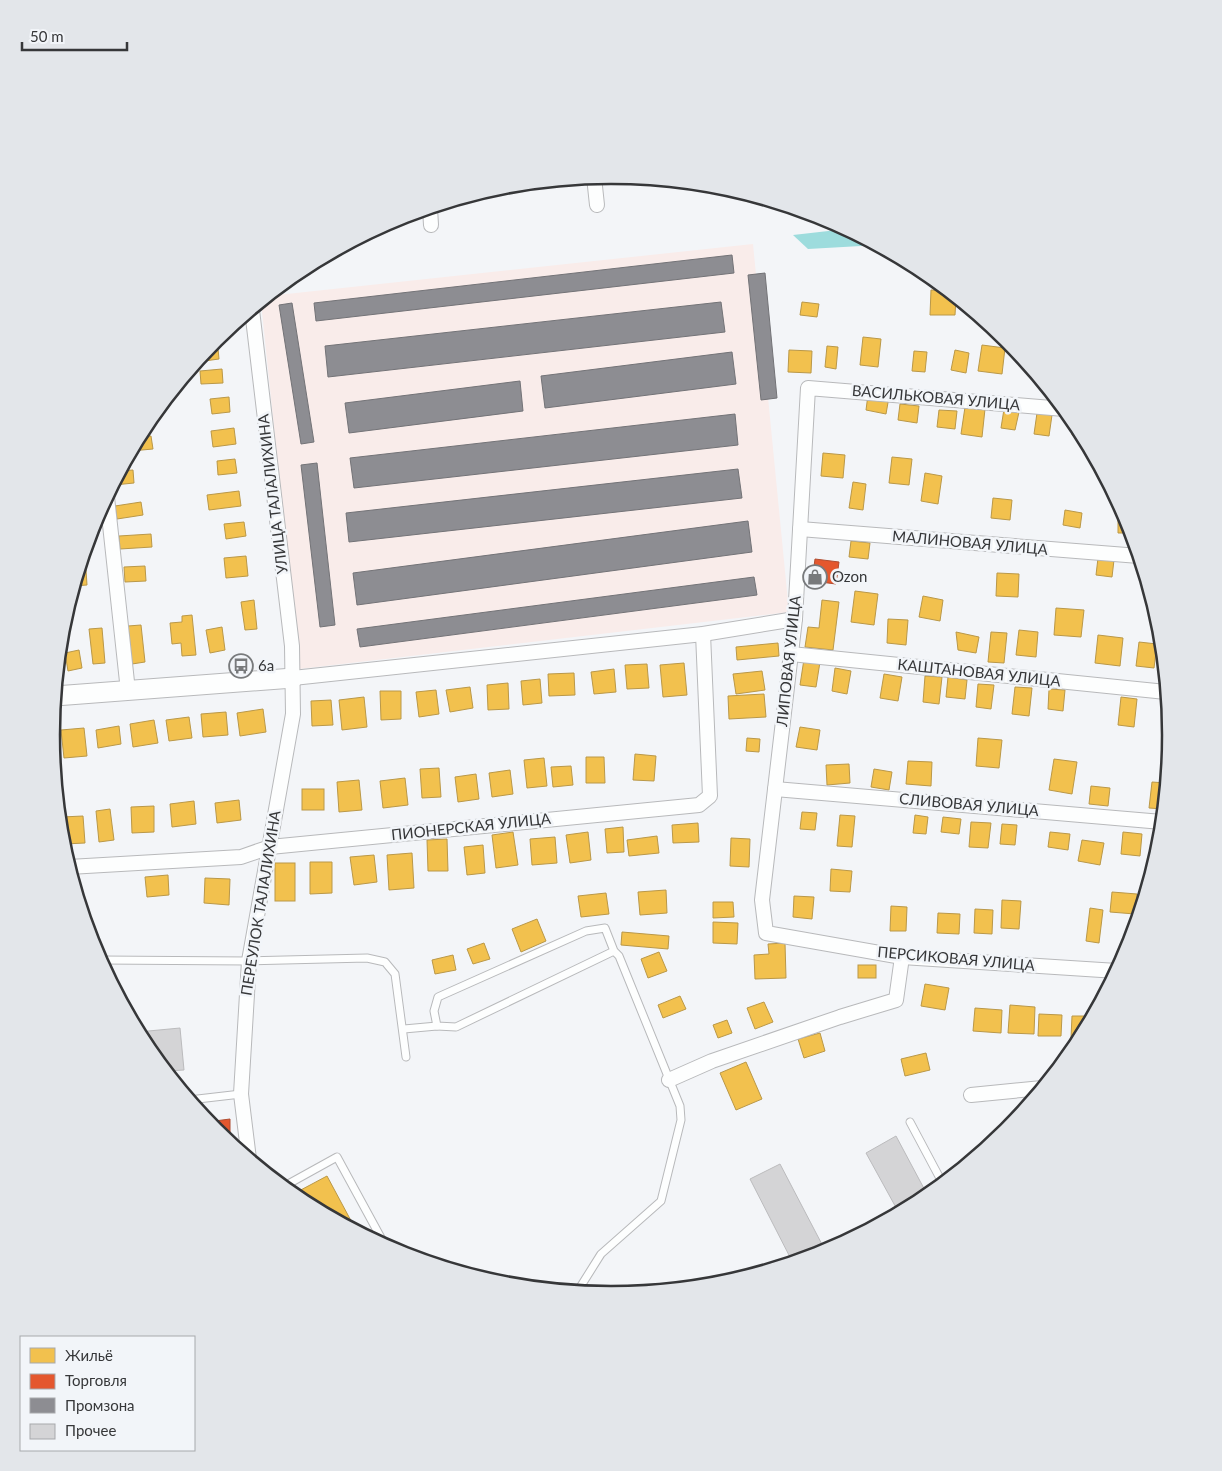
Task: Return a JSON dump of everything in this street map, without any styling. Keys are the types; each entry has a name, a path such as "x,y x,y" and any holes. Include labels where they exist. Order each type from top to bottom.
{"street":[{"path":"595,185 597,205"},
{"path":"431,215 432,225"},
{"name":"УЛИЦА ТАЛАЛИХИНА","path":"253,317 292,646 293,678"},
{"name":"ВАСИЛЬКОВАЯ УЛИЦА","path":"808,388 1054,408"},
{"name":"ЛИПОВАЯ УЛИЦА","path":"766,933 762,900 792,654 808,388"},
{"path":"108,511 128,691"},
{"name":"МАЛИНОВАЯ УЛИЦА","path":"800,529 1132,555"},
{"path":"61,696 293,678 703,634 795,619"},
{"name":"ПИОНЕРСКАЯ УЛИЦА","path":"77,868 241,857 270,847 699,804 710,796 703,634"},
{"name":"КАШТАНОВАЯ УЛИЦА","path":"792,654 1160,691"},
{"name":"ПЕРЕУЛОК ТАЛАЛИХИНА","path":"248,1150 241,1094 249,961 293,714 293,678"},
{"name":"СЛИВОВАЯ УЛИЦА","path":"775,789 1155,821"},
{"name":"ПЕРСИКОВАЯ УЛИЦА","path":"766,933 902,956 1109,970"},
{"path":"669,1080 712,1061 896,1000 902,956"},
{"path":"972,1095 1033,1089"}],"lane":[{"path":"437,1026 434,1011 438,997 542,949 586,931 606,928 614,952 627,974 680,1106 681,1120 661,1201 601,1254 581,1285"},
{"path":"404,1029 437,1026 456,1027 482,1017 614,952"},
{"path":"108,960 249,961 368,958 385,962 395,974 404,1029 406,1057"},
{"path":"197,1099 241,1094"},
{"path":"910,1122 940,1178"},
{"path":"290,1183 337,1157 380,1236"}],"shaded area":[{"path":"753,244 789,612 299,669 262,310 281,295"}],"water":[{"path":"832,231 863,245 808,249 793,235"}],"building: Жильё":[{"path":"931,290 935,290 956,306 955,315 930,315"},
{"path":"802,302 819,304 817,317 800,315"},
{"path":"863,337 881,339 878,367 860,365"},
{"path":"982,345 1003,348 1005,350 1002,374 978,371"},
{"path":"827,346 838,347 836,369 825,367"},
{"path":"218,349 219,359 208,361"},
{"path":"789,350 812,351 811,373 788,372"},
{"path":"955,350 969,353 966,373 951,370"},
{"path":"914,351 927,352 925,372 912,371"},
{"path":"222,369 223,383 201,384 200,371"},
{"path":"869,387 890,391 886,414 866,410"},
{"path":"229,397 230,412 212,414 210,399"},
{"path":"900,404 919,406 917,423 898,420"},
{"path":"965,407 985,409 982,437 961,434"},
{"path":"1004,409 1019,412 1015,430 1001,428"},
{"path":"939,410 957,411 955,429 937,427"},
{"path":"1037,413 1052,415 1049,436 1034,434"},
{"path":"234,428 236,444 213,447 211,431"},
{"path":"149,436 151,436 153,449 140,450"},
{"path":"823,453 845,455 843,478 821,476"},
{"path":"892,457 912,459 909,485 889,483"},
{"path":"235,459 237,473 218,475 217,461"},
{"path":"129,470 133,470 134,483 121,484"},
{"path":"925,473 942,476 938,504 921,501"},
{"path":"853,482 866,484 863,510 849,508"},
{"path":"239,491 241,506 209,510 207,495"},
{"path":"993,498 1012,500 1010,520 991,518"},
{"path":"141,502 143,515 117,519 115,506"},
{"path":"1065,510 1082,513 1080,528 1063,525"},
{"path":"1118,521 1123,533 1118,533"},
{"path":"244,522 246,536 226,539 224,524"},
{"path":"151,534 152,547 120,549 119,536"},
{"path":"851,541 870,543 868,559 849,557"},
{"path":"246,556 248,576 226,578 224,558"},
{"path":"1098,558 1114,560 1112,577 1096,575"},
{"path":"145,566 146,581 125,582 124,567"},
{"path":"86,570 87,585 81,585"},
{"path":"997,573 1019,574 1018,597 996,596"},
{"path":"855,591 878,594 874,625 851,622"},
{"path":"923,596 943,600 940,621 919,617"},
{"path":"254,600 257,629 245,630 241,602"},
{"path":"822,600 839,602 833,650 805,647 808,627 819,628"},
{"path":"1056,608 1084,610 1081,637 1054,635"},
{"path":"192,615 196,655 182,656 181,643 172,644 170,623 182,622 182,616"},
{"path":"888,619 908,620 906,645 887,643"},
{"path":"141,625 145,662 132,664 128,626"},
{"path":"222,627 225,650 210,653 206,630"},
{"path":"102,628 105,663 93,664 89,629"},
{"path":"1019,630 1038,632 1036,657 1016,655"},
{"path":"956,632 979,637 976,653 958,650"},
{"path":"991,632 1007,633 1004,663 988,662"},
{"path":"1098,635 1123,638 1120,666 1095,663"},
{"path":"1139,642 1154,644 1156,655 1154,668 1136,666"},
{"path":"778,643 779,656 737,660 736,647"},
{"path":"79,650 82,668 68,671 67,653"},
{"path":"804,659 820,662 816,687 800,685"},
{"path":"684,663 687,695 663,697 660,665"},
{"path":"647,664 649,688 627,689 625,665"},
{"path":"835,668 851,671 847,694 832,691"},
{"path":"614,669 616,692 594,694 591,672"},
{"path":"762,671 765,690 736,694 733,674"},
{"path":"574,673 575,695 549,696 548,674"},
{"path":"884,674 902,677 898,701 880,698"},
{"path":"925,676 942,677 939,704 923,702"},
{"path":"948,677 967,680 965,699 946,697"},
{"path":"540,679 542,703 523,705 521,681"},
{"path":"508,683 509,709 488,710 487,685"},
{"path":"978,684 994,685 991,709 976,707"},
{"path":"470,687 473,708 450,712 446,690"},
{"path":"1015,687 1032,688 1029,716 1012,714"},
{"path":"1049,689 1065,690 1063,711 1048,709"},
{"path":"436,690 439,714 419,717 416,692"},
{"path":"380,691 401,691 401,719 381,720"},
{"path":"764,694 766,717 729,719 728,696"},
{"path":"364,697 367,727 342,730 339,700"},
{"path":"1121,697 1137,699 1134,727 1118,725"},
{"path":"331,700 333,725 312,726 311,701"},
{"path":"263,709 266,732 240,736 237,713"},
{"path":"226,712 228,735 203,737 201,714"},
{"path":"189,717 192,738 169,741 166,720"},
{"path":"154,720 158,743 133,747 130,724"},
{"path":"119,726 121,744 98,748 96,730"},
{"path":"800,727 820,730 817,750 796,747"},
{"path":"84,728 87,756 64,758 61,730"},
{"path":"747,738 760,739 759,752 746,751"},
{"path":"978,738 1002,740 999,768 976,766"},
{"path":"635,754 656,756 654,781 633,780"},
{"path":"586,757 604,757 605,783 586,783"},
{"path":"544,758 547,786 527,788 524,760"},
{"path":"1054,759 1077,762 1072,794 1049,790"},
{"path":"908,761 932,762 931,786 906,784"},
{"path":"849,764 850,783 827,785 826,765"},
{"path":"571,766 573,785 553,787 551,767"},
{"path":"439,768 441,797 422,798 420,769"},
{"path":"874,769 892,772 889,790 871,787"},
{"path":"510,770 513,794 492,797 489,773"},
{"path":"476,774 479,799 458,802 455,777"},
{"path":"405,778 408,805 383,808 380,781"},
{"path":"359,780 362,810 339,812 337,782"},
{"path":"1152,782 1160,783 1157,809 1149,808"},
{"path":"1091,786 1110,788 1108,806 1089,804"},
{"path":"302,789 324,789 324,810 302,810"},
{"path":"239,800 241,820 217,823 215,803"},
{"path":"194,801 196,824 172,827 170,804"},
{"path":"154,806 154,832 132,833 131,807"},
{"path":"110,809 114,840 99,842 96,811"},
{"path":"802,812 817,813 815,830 800,829"},
{"path":"840,815 855,816 852,847 837,846"},
{"path":"915,815 928,817 926,834 913,833"},
{"path":"83,816 85,843 71,844 67,817"},
{"path":"943,817 961,819 959,834 941,832"},
{"path":"971,822 991,823 988,848 969,847"},
{"path":"698,823 699,842 673,843 672,825"},
{"path":"1002,824 1017,825 1015,845 1000,844"},
{"path":"623,827 624,852 607,853 605,829"},
{"path":"513,832 518,865 496,868 492,835"},
{"path":"588,832 591,860 570,863 566,835"},
{"path":"1050,832 1070,834 1068,850 1048,847"},
{"path":"1123,832 1142,834 1140,856 1121,854"},
{"path":"657,836 659,853 629,856 627,840"},
{"path":"555,837 557,863 532,865 530,839"},
{"path":"731,838 750,839 749,867 730,866"},
{"path":"447,839 448,871 428,871 427,840"},
{"path":"1082,840 1104,843 1100,865 1078,861"},
{"path":"483,845 485,873 467,875 464,847"},
{"path":"412,853 414,888 389,890 387,855"},
{"path":"374,855 377,882 354,885 350,857"},
{"path":"310,862 332,862 332,893 310,894"},
{"path":"275,863 295,863 295,901 275,901"},
{"path":"831,869 852,871 850,892 830,891"},
{"path":"168,875 169,895 147,897 145,877"},
{"path":"205,878 230,879 229,905 204,903"},
{"path":"666,890 667,913 640,915 638,892"},
{"path":"1112,892 1137,894 1133,914 1110,912"},
{"path":"606,893 609,914 581,917 578,896"},
{"path":"794,896 814,897 812,919 793,917"},
{"path":"1002,900 1021,901 1019,929 1001,928"},
{"path":"713,902 733,902 734,917 713,918"},
{"path":"891,906 907,907 906,931 890,931"},
{"path":"1090,908 1103,910 1099,943 1086,941"},
{"path":"975,909 993,910 992,934 974,933"},
{"path":"938,913 960,914 959,934 937,933"},
{"path":"537,919 546,941 521,952 512,929"},
{"path":"713,922 738,923 737,944 713,943"},
{"path":"622,932 669,936 668,949 621,945"},
{"path":"484,943 490,959 473,964 467,949"},
{"path":"785,943 786,978 755,979 754,955 769,954 768,944"},
{"path":"659,952 667,971 648,978 641,959"},
{"path":"453,955 456,970 435,974 432,960"},
{"path":"858,965 876,965 876,978 858,978"},
{"path":"925,984 949,988 945,1010 921,1006"},
{"path":"680,996 686,1009 663,1018 658,1005"},
{"path":"764,1002 773,1022 755,1029 747,1008"},
{"path":"1010,1005 1035,1007 1034,1034 1008,1033"},
{"path":"975,1008 1002,1010 1001,1033 973,1031"},
{"path":"1039,1014 1062,1015 1061,1036 1038,1036"},
{"path":"1072,1016 1085,1016 1071,1038"},
{"path":"727,1020 732,1033 718,1038 713,1025"},
{"path":"820,1033 825,1051 804,1058 798,1039"},
{"path":"926,1053 930,1070 905,1076 901,1059"},
{"path":"746,1062 762,1099 736,1110 720,1073"},
{"path":"327,1176 352,1222 335,1213 300,1190"}],"building: Торговля":[{"path":"815,559 839,562 836,584 812,581"},
{"path":"230,1119 230,1133 221,1125 217,1121"}],"building: Промзона":[{"path":"732,255 734,273 316,321 314,303"},
{"path":"765,273 777,398 761,400 748,275"},
{"path":"721,302 725,332 328,377 325,346"},
{"path":"292,303 314,442 301,444 279,305"},
{"path":"732,352 736,384 545,408 541,376"},
{"path":"520,381 523,411 349,433 345,403"},
{"path":"735,414 738,445 354,488 350,458"},
{"path":"317,463 335,625 320,627 301,465"},
{"path":"738,469 742,498 349,542 346,513"},
{"path":"748,521 752,552 357,605 353,573"},
{"path":"754,577 757,595 360,647 357,629"}],"building: Прочее":[{"path":"180,1028 184,1070 174,1071 146,1031"},
{"path":"896,1136 924,1189 896,1207 866,1153"},
{"path":"780,1164 822,1245 790,1256 750,1179"}],"place":[{"name":"Ozon","path":"815,577"},
{"name":"6а","path":"241,666"}]}
